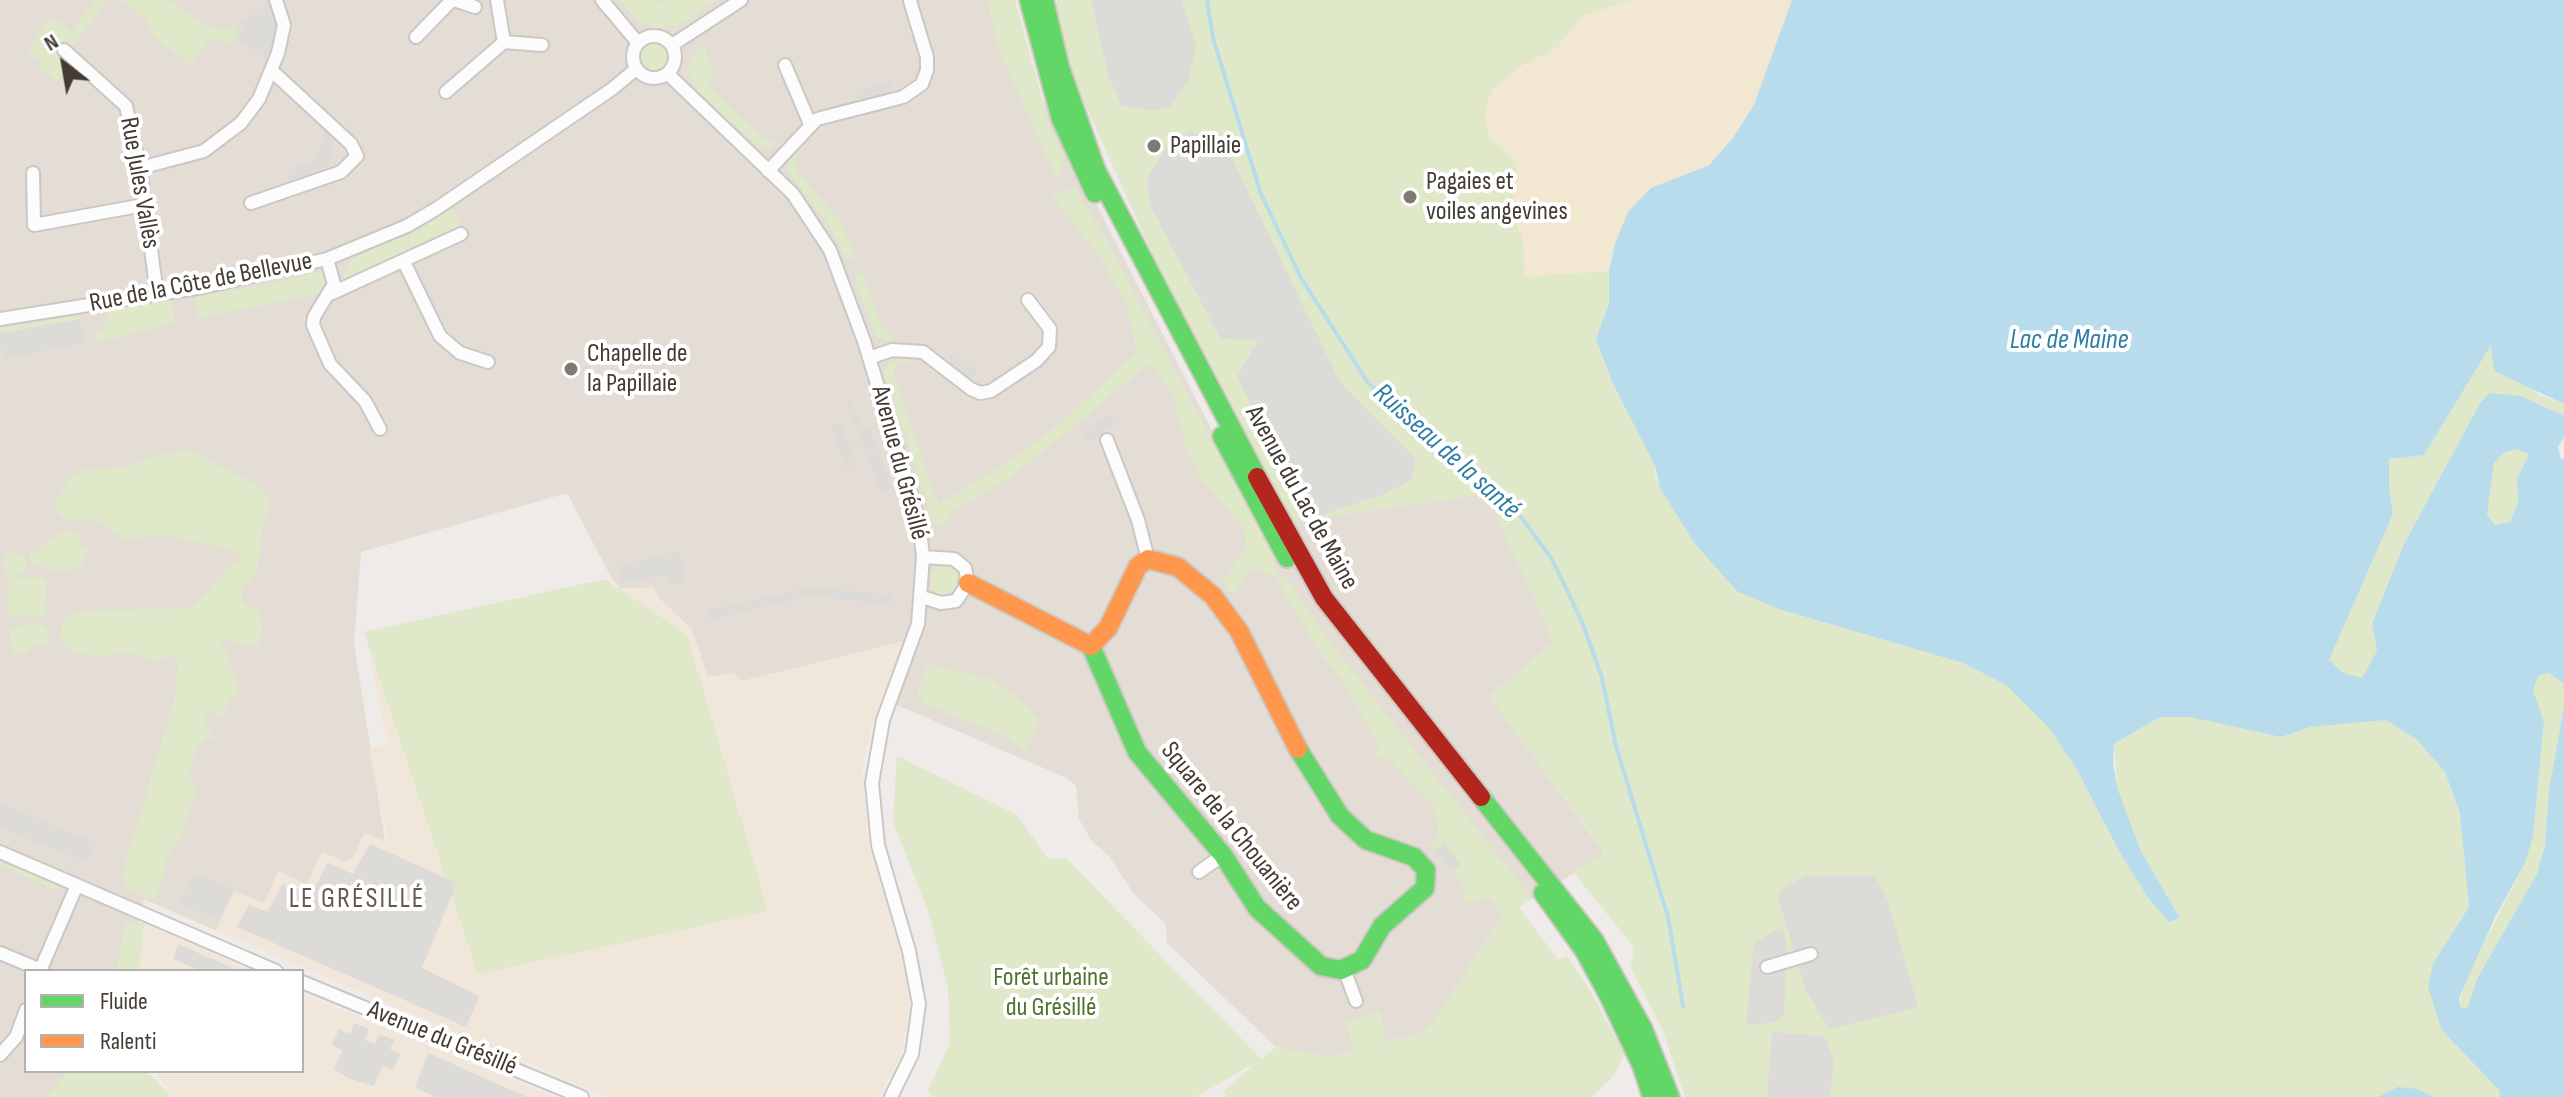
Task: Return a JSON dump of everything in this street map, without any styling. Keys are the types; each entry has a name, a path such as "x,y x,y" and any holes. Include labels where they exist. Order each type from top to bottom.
{"street":[{"path":"140,168 190,157 218,143 251,111 272,71 284,25 276,0"},
{"path":"416,37 453,0 475,7"},
{"path":"497,0 504,42"},
{"path":"602,0 638,43"},
{"path":"672,45 741,0"},
{"name":"Avenue du Lac de Maine","path":"1029,0 1048,78 1073,151 1266,523 1325,615 1584,950 1625,1028 1652,1097"},
{"name":"Avenue du Lac de Maine","path":"1044,0 1060,68 1096,170 1302,563 1324,598 1594,940 1643,1029 1670,1097"},
{"path":"768,171 810,124 832,115 903,97 922,84 927,57 910,1"},
{"path":"647,36 658,36 672,45 676,57 668,74 651,78 636,69 632,55 638,43 647,36"},
{"path":"446,92 504,42 542,45"},
{"name":"Rue Jules Vallès","path":"64,50 126,106 140,168 157,294"},
{"path":"785,65 810,124"},
{"name":"Rue de la Côte de Bellevue","path":"0,319 157,294 327,259 407,226 436,209 636,69"},
{"path":"251,203 341,172 357,156 351,144 272,71"},
{"name":"Avenue du Grésillé","path":"668,74 803,207 830,250 869,358 913,496 923,557 922,597 911,650 877,740 872,783 878,845 909,951 919,1004 916,1038 900,1084 891,1097"},
{"path":"33,173 34,225 144,205"},
{"path":"328,295 461,234"},
{"path":"327,259 334,284 314,317 313,325 330,364 365,401 380,429"},
{"path":"404,262 440,336 460,353 488,362"},
{"path":"869,358 892,350 923,352 939,361 971,389 991,391 1041,357 1049,347 1050,329 1028,300"},
{"path":"1107,440 1138,520 1148,559"},
{"path":"922,597 941,603 956,601 968,583 965,568 954,559 923,557"},
{"path":"968,583 1091,646 1108,628 1138,566 1148,559 1166,561 1186,572 1229,616 1309,771 1348,825 1366,840 1419,860 1426,870 1427,882 1421,893 1382,926 1362,960 1344,969 1356,1001"},
{"name":"Square de la Chouanière","path":"1091,646 1137,752 1159,783 1223,855 1257,908 1277,929 1321,966 1344,969"},
{"path":"0,852 271,969"},
{"path":"1199,872 1223,855"},
{"path":"42,969 77,885"},
{"path":"0,953 36,969"},
{"path":"1767,967 1811,954"},
{"name":"Avenue du Grésillé","path":"304,983 582,1097"},
{"path":"0,1055 16,1037 24,1015"},
{"path":"900,1084 906,1097"}],"shaded area":[{"path":"0,0 1000,0 1005,26 1261,526 1486,494 1554,642 1489,696 1605,854 1502,917 1431,1025 1420,1033 1330,1057 1276,1047 1167,943 1166,924 1134,894 1109,856 1091,840 1079,819 1076,786 1067,778 883,699 903,642 742,681 732,673 708,677 692,631 621,589 612,579 567,493 361,552 354,643 385,841 217,931 144,899 126,969 24,969 24,1073 84,1073 66,1097 0,1097"},
{"path":"1091,0 1182,0 1196,46 1188,82 1171,106 1154,111 1122,106 1109,78"},
{"path":"268,4 276,15 277,29 266,60 237,37 245,30 240,22"},
{"path":"890,81 893,91 857,100 854,91"},
{"path":"326,128 334,140 328,166 290,182 286,171 316,160"},
{"path":"1191,132 1225,144 1340,382 1416,459 1411,480 1385,494 1307,520 1237,376 1258,341 1220,338 1150,205 1147,178 1170,141"},
{"path":"80,319 84,343 3,359 0,334"},
{"path":"955,352 978,373 971,380 948,359"},
{"path":"851,399 863,429 869,427 892,488 881,493 846,401"},
{"path":"1110,414 1116,424 1088,443 1081,433"},
{"path":"841,422 856,464 846,468 831,426"},
{"path":"679,551 686,583 668,586 665,575 622,583 618,566"},
{"path":"654,587 659,598 692,629 708,678 733,673 741,682 903,641 871,728 862,771 867,836 902,960 910,1004 900,1059 879,1097 608,1097 216,930 234,891 264,903 278,871 307,884 322,852 350,864 364,833 389,843 369,749 388,744 370,659 591,590"},
{"path":"811,587 893,595 892,605 810,596 708,620 706,611"},
{"path":"0,803 96,843 87,862 0,828"},
{"path":"1444,843 1461,864 1452,871 1435,851"},
{"path":"370,844 457,883 422,968 479,996 466,1027 237,927 249,905 268,912 282,884 312,894 327,863 353,874"},
{"path":"195,873 233,889 219,920 179,903"},
{"path":"1875,875 1888,901 1918,1007 1829,1029 1806,991 1778,897 1784,887 1806,876"},
{"path":"144,923 247,969 139,969"},
{"path":"1779,929 1785,934 1787,949 1784,1016 1772,1023 1746,1025 1754,942"},
{"path":"178,944 235,969 196,969 173,959"},
{"path":"304,995 555,1097 175,1097 156,1073 304,1073"},
{"path":"354,1023 369,1029 365,1040 375,1044 379,1034 394,1040 390,1049 400,1054 393,1070 382,1066 374,1086 348,1078 334,1069 342,1050 332,1045 339,1029 350,1034"},
{"path":"1772,1032 1824,1036 1834,1061 1830,1097 1767,1097"},
{"path":"428,1053 527,1097 435,1097 415,1087"}],"green space":[{"path":"95,0 108,0 72,48 66,44 58,53 72,65 57,82 38,67 41,62 27,50 49,20 56,19 72,31"},
{"path":"113,0 168,0 203,24 224,31 240,22 235,32 236,43 210,40 190,65 153,36 147,22 122,1"},
{"path":"619,0 654,0 657,4 665,0 717,0 679,26 655,28 636,19"},
{"path":"988,0 1015,0 1048,120 1064,158 1061,173 1055,177 996,44"},
{"path":"1056,0 1753,0 1578,198 1609,271 1609,303 1596,339 1613,384 1655,466 1655,476 1695,544 1779,609 1963,663 2006,685 2049,728 2076,768 2119,851 2169,922 2180,917 2141,851 2118,790 2114,745 2160,717 2190,717 2281,737 2310,727 2386,720 2417,740 2445,772 2460,813 2469,907 2453,935 2458,1047 2499,1090 2500,1097 2434,1097 2418,1089 2380,1097 1685,1097 1663,1031 1631,968 1634,947 1573,872 1605,853 1489,696 1554,642 1486,494 1287,523 1180,315 1071,73"},
{"path":"656,42 667,46 671,57 667,68 656,72 645,68 641,57 645,46"},
{"path":"704,44 714,78 707,85 765,139 776,142 773,146 766,149 756,144 694,87 688,67 693,54"},
{"path":"806,141 795,157 797,171 841,222 855,258 846,260 831,228 788,171 789,159"},
{"name":"Forêt urbaine du Grésillé","path":"1075,188 1106,239 1276,561 1274,566 1280,578 1285,575 1336,650 1532,898 1519,907 1558,960 1567,956 1592,994 1624,1054 1615,1074 1592,1097 1227,1097 1223,1092 1255,1063 1195,1097 933,1097 928,1090 950,1043 948,988 929,914 893,821 897,756 1017,815 1048,859 1066,858 1261,1059 1276,1047 1330,1057 1354,1051 1345,1021 1380,1011 1386,1043 1420,1033 1431,1025 1502,917 1490,897 1466,903 1460,883 1452,871 1461,864 1445,844 1435,851 1430,845 1439,834 1433,805 1388,759 1381,760 1374,754 1379,746 1340,677 1323,658 1275,577 1250,570 1233,597 1223,581 1246,545 1244,529 1202,480 1186,449 1173,396 1150,364 1013,476 952,512 941,529 933,521 885,373 888,363 901,358 916,362 900,362 893,372 939,504 1016,457 1062,421 1137,351 1126,303 1101,260 1052,195"},
{"path":"452,209 460,224 457,231 347,284 341,282 346,266 355,258"},
{"path":"319,271 326,274 327,282 321,294 198,318 195,296 271,284"},
{"path":"862,271 880,323 894,337 887,341 876,337 872,329 855,279"},
{"path":"171,300 175,323 95,343 94,332 105,329 104,319 113,309"},
{"path":"79,315 80,319 0,334 0,328"},
{"path":"2492,344 2539,395 2564,404 2564,416 2521,396 2480,403 2403,546 2372,624 2377,651 2362,679 2343,673 2329,660 2393,514 2389,459 2424,454"},
{"path":"189,449 264,489 271,504 264,521 257,571 241,591 244,605 259,609 263,632 259,646 249,647 221,639 240,693 229,702 222,718 210,712 204,716 203,722 213,735 212,740 206,738 198,748 188,774 198,792 190,806 184,831 168,855 161,886 154,897 148,899 126,888 122,875 175,696 178,659 168,656 154,662 130,652 95,657 72,652 59,640 64,619 75,612 98,610 192,608 225,570 241,558 233,550 164,535 124,540 97,521 68,521 58,515 55,502 69,479 84,470 128,467 152,456"},
{"path":"2516,449 2529,454 2517,479 2518,502 2511,522 2495,525 2487,515 2494,463 2503,453"},
{"path":"66,530 80,534 81,544 89,549 83,566 59,572 30,563 28,556"},
{"path":"15,552 24,555 27,564 24,573 15,576 6,573 3,564 6,555"},
{"path":"946,564 958,568 962,580 958,592 946,596 934,592 930,580 934,568"},
{"path":"8,577 46,578 45,616 9,617"},
{"path":"605,579 687,635 768,911 478,974 364,632"},
{"path":"33,621 46,628 50,638 47,644 30,648 30,653 12,654 10,631"},
{"path":"928,664 991,679 1027,705 1039,720 1027,752 1005,736 924,704 917,692"},
{"path":"2549,673 2564,684 2564,706 2549,790 2545,845 2537,874 2478,977 2467,1009 2460,1006 2463,985 2525,863 2533,837 2544,721 2533,691 2538,676"},
{"path":"0,858 61,884 59,891 0,866"},
{"path":"125,923 144,923 139,969 116,969"},
{"path":"66,1073 149,1073 171,1097 47,1097"}],"sand":[{"path":"1631,0 1792,0 1754,105 1733,138 1709,165 1682,175 1615,243 1609,271 1525,277 1523,240 1511,212 1517,164 1489,137 1484,111 1493,88 1523,65 1557,48 1582,16"}],"water":[{"name":"Lac de Maine","path":"1792,0 2564,0 2564,404 2494,371 2491,345 2424,455 2389,459 2393,514 2329,660 2343,673 2362,678 2377,651 2372,624 2403,546 2480,403 2490,393 2521,396 2564,416 2564,437 2558,447 2561,460 2564,459 2564,684 2549,673 2538,676 2533,691 2544,721 2533,837 2525,863 2496,915 2459,998 2460,1006 2467,1009 2478,977 2537,874 2545,845 2549,790 2564,706 2564,1097 2500,1097 2499,1090 2442,1030 2428,987 2433,964 2469,907 2460,813 2445,772 2417,740 2386,720 2310,727 2281,737 2190,717 2160,717 2114,744 2113,763 2118,790 2141,851 2180,918 2169,922 2149,899 2119,851 2076,768 2049,728 2006,685 1963,663 1779,609 1738,592 1695,544 1660,488 1655,466 1613,384 1596,339 1609,303 1609,271 1615,243 1628,212 1651,188 1709,165 1733,138 1754,105","holes":["2516,449 2529,454 2517,479 2518,502 2510,522 2495,525 2487,515 2494,463 2503,453"]},
{"path":"2398,1087 2418,1089 2434,1097 2378,1097"}],"waterway":[{"name":"Ruisseau de la santé","path":"1207,0 1213,38 1261,194 1301,278 1368,383 1515,509 1552,559 1583,624 1602,678 1616,746 1668,917 1683,1006"}],"traffic: fast":[{"path":"1029,0 1061,119 1095,193"},
{"path":"1044,0 1060,68 1096,170 1257,477"},
{"path":"1222,436 1287,558"},
{"path":"1091,646 1137,752 1223,855 1257,908 1321,966 1341,970 1362,960 1382,926 1425,888 1426,870 1414,857 1366,840 1340,816 1298,749"},
{"path":"1481,797 1594,940 1643,1029 1670,1097"},
{"path":"1543,893 1584,950 1609,996 1642,1066 1652,1097"}],"traffic: slow":[{"path":"968,583 1091,646 1108,628 1138,566 1148,559 1178,567 1213,596 1239,631 1298,749"}],"traffic: jam":[{"path":"1257,477 1324,598 1481,797"}],"place":[{"name":"Papillaie","path":"1154,146"},
{"name":"Pagaies et voiles angevines","path":"1410,197"},
{"name":"Chapelle de la Papillaie","path":"571,369"}],"district":[{"name":"LE GRÉSILLÉ","path":"357,900"}]}
